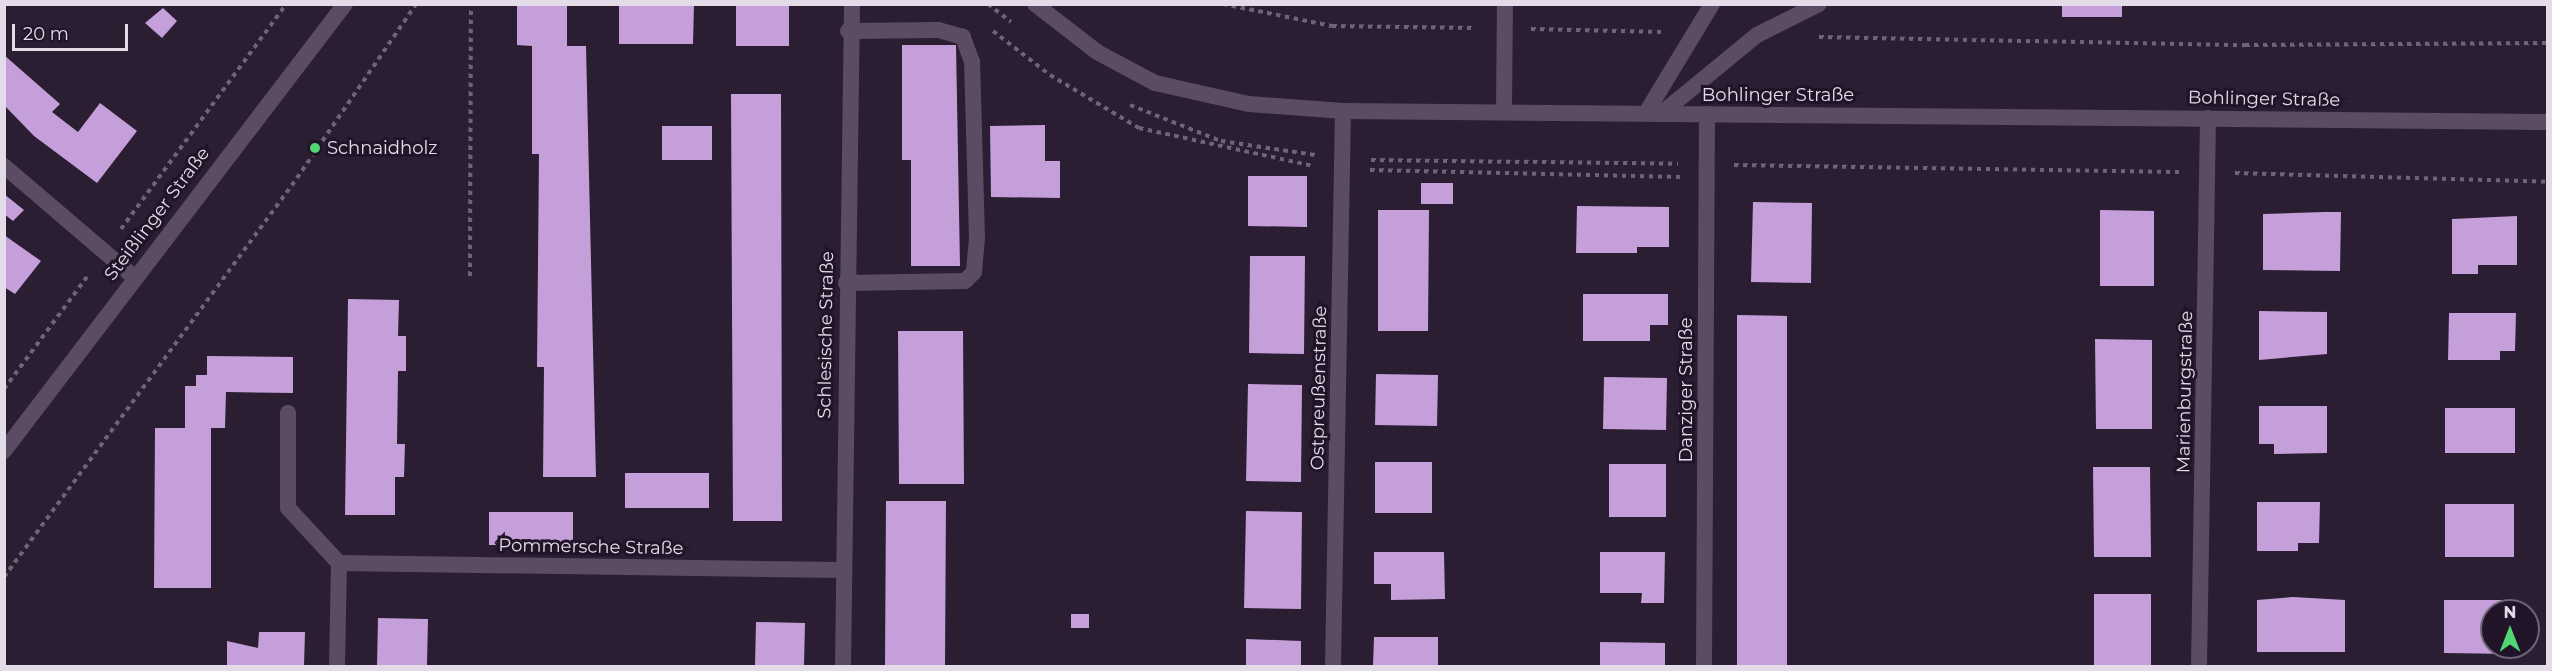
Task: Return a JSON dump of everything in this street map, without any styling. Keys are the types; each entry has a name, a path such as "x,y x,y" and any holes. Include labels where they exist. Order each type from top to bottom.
{"street":[{"name":"Steißlinger Straße","path":"4,451 133,276 345,4"},
{"name":"Schlesische Straße","path":"843,666 848,31 852,4"},
{"name":"Bohlinger Straße","path":"1035,4 1097,52 1155,83 1249,104 1343,111 2547,122"},
{"path":"1504,111 1505,4"},
{"path":"1654,113 1712,4"},
{"path":"1654,113 1757,35 1819,4"},
{"path":"846,283 965,281 974,272 977,238 972,62 963,37 939,30 848,31"},
{"name":"Ostpreußenstraße","path":"1333,666 1343,111"},
{"name":"Danziger Straße","path":"1704,666 1707,114"},
{"name":"Marienburgstraße","path":"2199,666 2208,118"},
{"path":"4,166 104,254 133,276"},
{"path":"288,413 288,508 339,562 338,666"},
{"name":"Pommersche Straße","path":"339,562 843,570"}],"path":[{"path":"4,389 286,4"},
{"path":"4,577 297,178 416,4"},
{"path":"470,276 471,4"},
{"path":"988,4 1014,24"},
{"path":"1223,4 1332,26 1695,33"},
{"path":"1804,36 2245,45 2547,43"},
{"path":"1123,101 1221,141 1343,159 2208,172 2547,182"}],"building":[{"path":"517,4 567,4 567,46 586,46 596,477 543,477 544,367 537,367 539,154 532,154 532,46 517,45"},
{"path":"619,4 694,4 693,44 619,44"},
{"path":"736,4 789,4 789,46 736,46"},
{"path":"2062,4 2122,4 2122,17 2062,17"},
{"path":"163,8 177,21 162,38 145,23"},
{"path":"902,45 956,45 960,266 911,266 911,160 902,160"},
{"path":"4,55 60,104 52,112 78,132 100,103 137,131 97,183 34,136 4,105"},
{"path":"731,94 781,94 782,521 733,521"},
{"path":"1045,125 1045,161 1060,161 1060,198 991,197 990,126"},
{"path":"662,126 712,126 712,160 662,160"},
{"path":"1248,176 1307,176 1307,227 1248,226"},
{"path":"1421,183 1453,183 1453,204 1421,204"},
{"path":"4,194 24,210 13,221 4,214"},
{"path":"1753,202 1812,203 1811,283 1751,282"},
{"path":"1577,206 1669,207 1669,247 1637,247 1637,253 1576,253"},
{"path":"1378,210 1429,210 1428,331 1378,331"},
{"path":"2100,210 2154,211 2154,286 2100,286"},
{"path":"2341,212 2340,271 2263,270 2263,214"},
{"path":"2517,216 2517,265 2478,265 2478,274 2452,274 2452,219"},
{"path":"4,235 41,261 15,294 4,287"},
{"path":"1250,256 1305,256 1304,354 1249,353"},
{"path":"1583,294 1668,294 1668,325 1650,325 1650,341 1583,341"},
{"path":"348,299 399,300 398,336 406,336 406,371 398,371 397,444 405,444 404,477 395,477 395,515 345,515"},
{"path":"2259,311 2327,312 2327,354 2259,360"},
{"path":"2449,313 2516,313 2515,351 2500,351 2500,360 2448,360"},
{"path":"1737,315 1787,316 1787,666 1737,666"},
{"path":"898,331 963,331 964,484 899,484"},
{"path":"2095,339 2152,340 2152,429 2096,429"},
{"path":"207,356 293,357 293,393 226,392 225,428 211,428 211,588 154,588 155,428 185,428 185,386 196,386 196,375 207,375"},
{"path":"1376,374 1438,375 1437,426 1375,425"},
{"path":"1604,377 1667,378 1666,430 1603,429"},
{"path":"1248,384 1302,385 1301,482 1246,481"},
{"path":"2259,406 2327,406 2327,453 2274,454 2274,444 2259,444"},
{"path":"2445,408 2515,408 2515,453 2445,453"},
{"path":"1375,462 1432,462 1432,513 1375,513"},
{"path":"1609,464 1666,464 1666,517 1609,517"},
{"path":"2093,467 2150,467 2151,557 2094,557"},
{"path":"625,473 709,473 709,508 625,508"},
{"path":"886,501 946,501 945,666 885,666"},
{"path":"2257,502 2320,502 2319,543 2298,543 2298,551 2257,551"},
{"path":"2445,504 2514,504 2514,557 2445,557"},
{"path":"1246,511 1302,512 1301,609 1244,608"},
{"path":"489,512 573,512 573,545 489,545"},
{"path":"1374,552 1444,552 1445,599 1391,600 1391,584 1374,584"},
{"path":"1600,552 1665,552 1664,603 1641,603 1642,593 1600,593"},
{"path":"2094,594 2151,594 2151,666 2094,666"},
{"path":"2293,597 2345,600 2345,652 2257,652 2257,600"},
{"path":"2444,600 2480,600 2480,654 2444,653"},
{"path":"1071,614 1089,614 1089,628 1071,628"},
{"path":"378,618 428,619 427,665 377,666"},
{"path":"756,622 805,623 804,666 755,666"},
{"path":"259,632 305,632 304,666 227,666 227,641 258,648"},
{"path":"1374,637 1438,637 1438,666 1373,666"},
{"path":"1246,639 1301,641 1301,666 1246,666"},
{"path":"1600,642 1665,643 1665,666 1600,666"}],"place":[{"name":"Schnaidholz","path":"315,148"}]}
